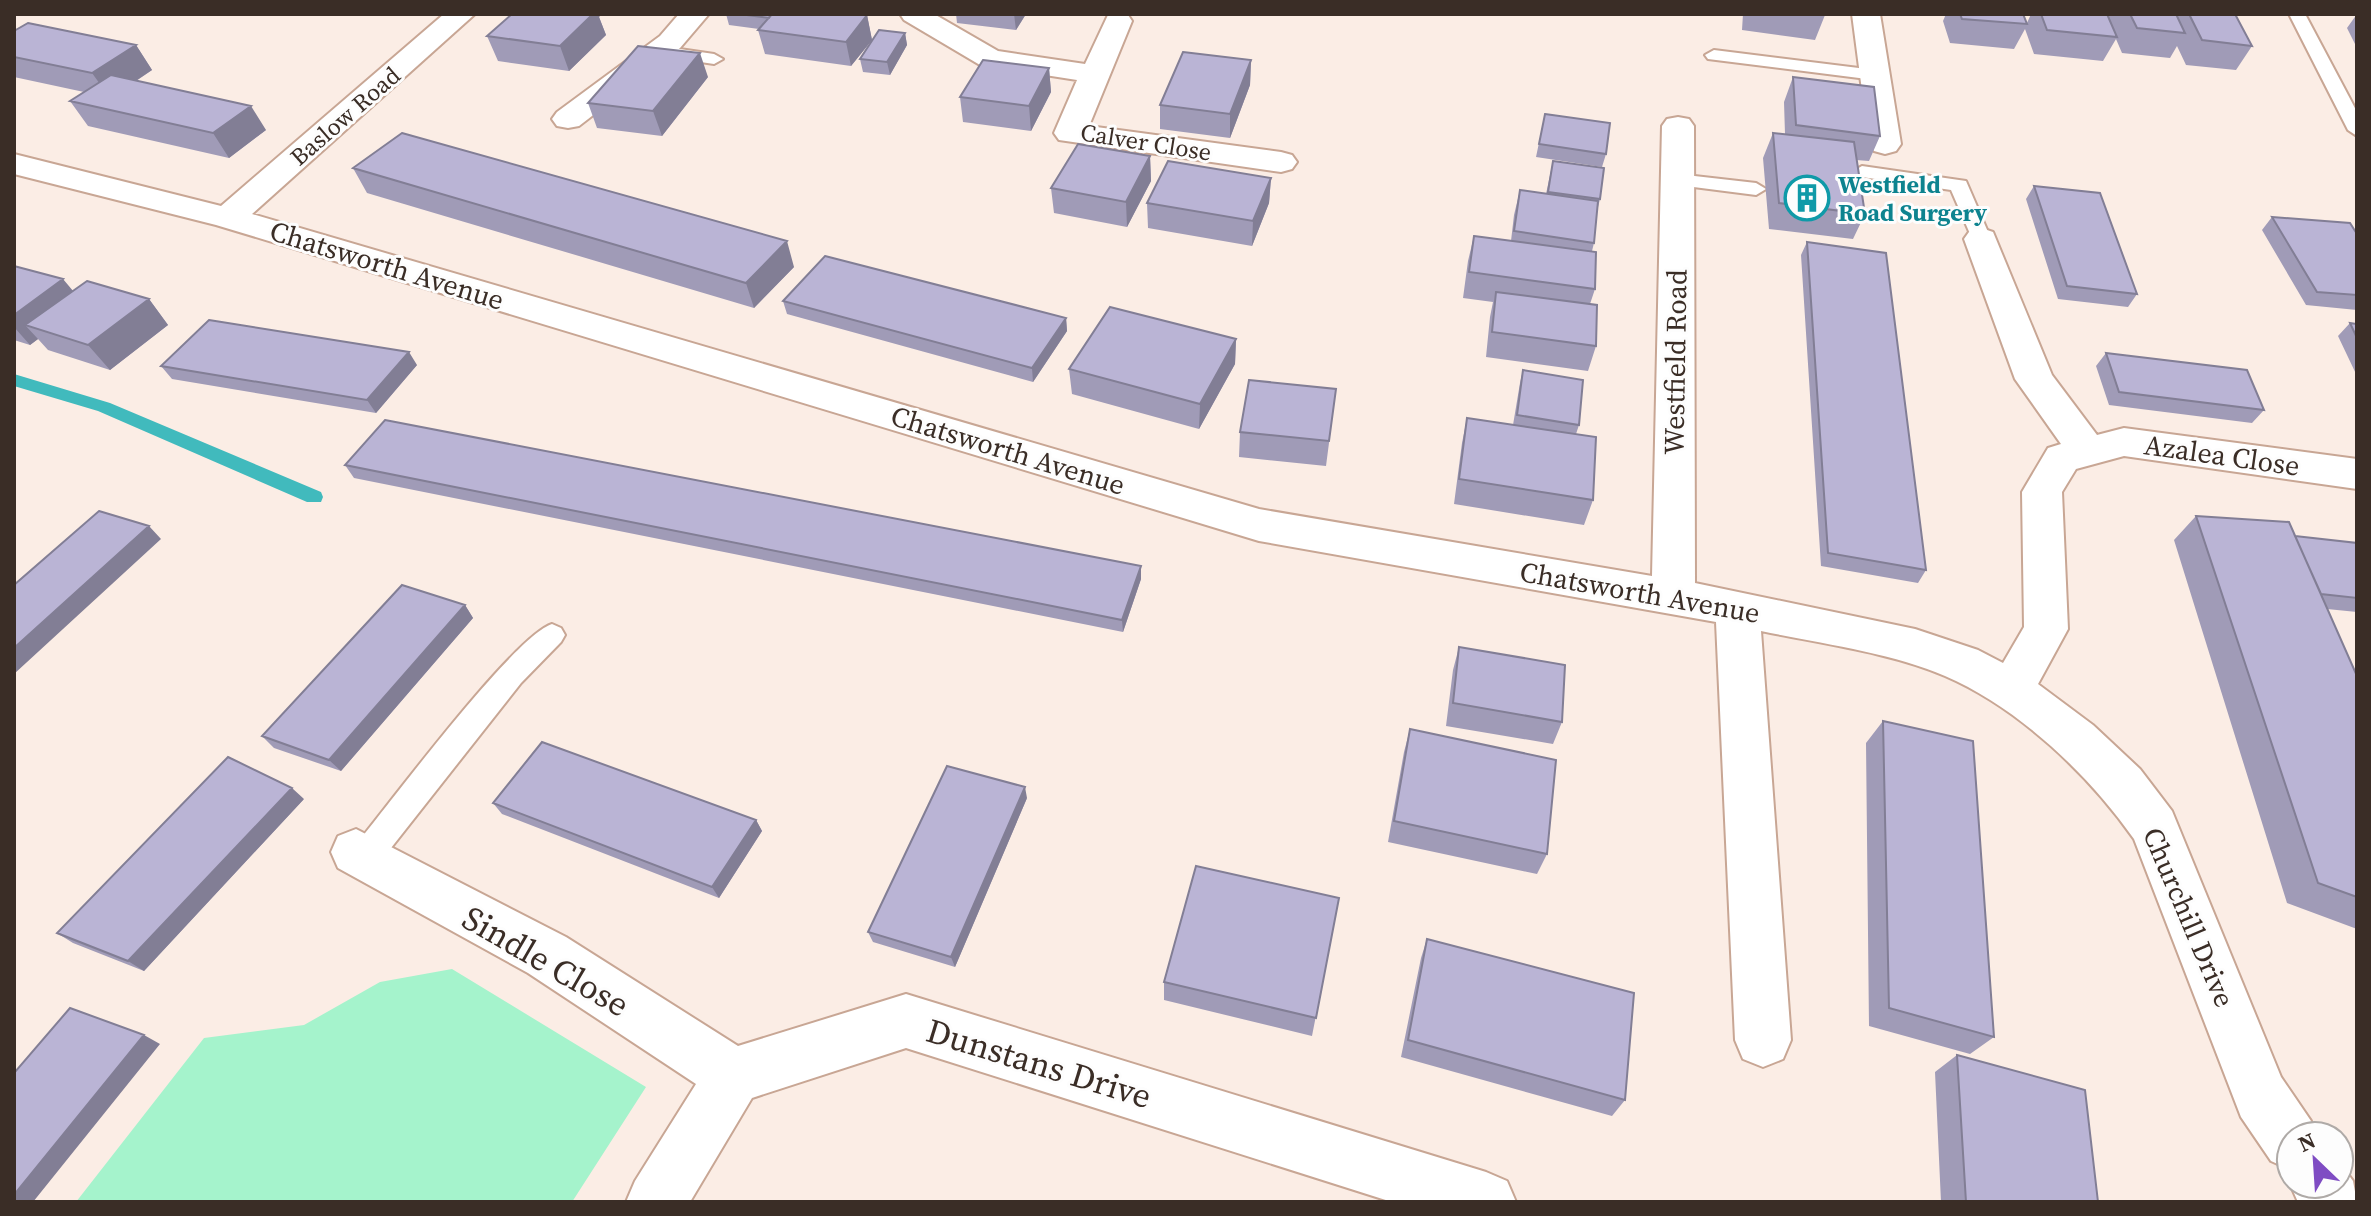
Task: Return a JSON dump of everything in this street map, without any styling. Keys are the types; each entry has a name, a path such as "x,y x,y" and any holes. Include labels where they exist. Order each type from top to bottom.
{"street":[{"name":"Baslow Road","path":"228,218 461,14"},
{"path":"568,119 658,51 695,14"},
{"path":"914,14 990,59 1095,74"},
{"path":"1866,14 1885,144"},
{"name":"Calver Close","path":"1118,21 1070,133 1281,162"},
{"name":"Westfield Road","path":"1673,598 1678,126"},
{"name":"Chatsworth Avenue","path":"14,164 228,218 1259,525 1737,608 1915,647 1962,663 2011,690"},
{"path":"1981,239 2034,379 2087,451"},
{"name":"Azalea Close","path":"2011,690 2046,629 2042,492 2062,458 2124,442 2357,474"},
{"path":"1737,608 1763,1040"},
{"name":"Churchill Drive","path":"2011,690 2076,739 2123,784 2154,827 2261,1097 2277,1120"},
{"name":"Sindle Close","path":"360,855 547,955 733,1076"},
{"name":"Dunstans Drive","path":"733,1076 906,1021 1486,1202"},
{"path":"656,1202 733,1076"}],"lane":[{"path":"2297,14 2357,130"},
{"path":"658,51 714,59"},
{"path":"1714,55 1875,75"},
{"path":"1862,172 1959,185 1981,239"},
{"path":"1677,180 1756,189"},
{"path":"360,855 511,675 552,635"}],"green space":[{"path":"452,969 646,1087 572,1202 76,1202 204,1038 304,1025 380,982"}],"building":[{"path":"512,14 593,14 560,46 487,36"},
{"path":"739,14 772,14 769,18"},
{"path":"772,14 867,15 846,42 758,30"},
{"path":"1960,14 2023,14 2027,24 1962,19"},
{"path":"2041,14 2107,14 2117,37 2047,30"},
{"path":"2130,14 2176,14 2185,33 2137,28"},
{"path":"2189,14 2235,14 2252,46 2202,40"},
{"path":"28,23 136,45 92,73 14,57 14,31"},
{"path":"879,30 905,33 887,62 860,59"},
{"path":"638,46 700,53 653,111 588,103"},
{"path":"1183,52 1251,60 1230,114 1160,105"},
{"path":"983,60 1049,68 1029,106 960,97"},
{"path":"111,75 251,106 213,133 70,101"},
{"path":"1793,77 1874,87 1880,136 1796,125"},
{"path":"1545,114 1610,123 1606,154 1539,144"},
{"path":"402,133 787,241 746,283 353,168"},
{"path":"1773,133 1854,142 1865,214 1779,203"},
{"path":"1078,144 1150,156 1126,202 1051,188"},
{"path":"1168,161 1271,178 1253,221 1147,203"},
{"path":"1553,161 1604,168 1600,199 1548,192"},
{"path":"2034,186 2100,193 2137,294 2067,286"},
{"path":"1520,190 1598,201 1594,243 1514,231"},
{"path":"2272,217 2350,223 2357,234 2357,295 2317,292"},
{"path":"1474,236 1596,252 1595,289 1469,272"},
{"path":"1807,242 1886,253 1926,570 1828,553"},
{"path":"825,256 1066,318 1032,368 783,301"},
{"path":"14,266 63,279 14,315"},
{"path":"87,281 149,299 88,345 25,325"},
{"path":"1496,292 1597,305 1596,346 1492,332"},
{"path":"1110,307 1236,339 1200,404 1069,369"},
{"path":"209,320 409,352 367,400 161,366"},
{"path":"2350,323 2357,324 2357,338"},
{"path":"2106,353 2247,370 2264,410 2119,392"},
{"path":"1523,370 1583,380 1579,425 1517,415"},
{"path":"1249,380 1336,389 1329,441 1240,432"},
{"path":"1467,418 1596,437 1593,500 1459,479"},
{"path":"385,420 1141,566 1122,620 345,465"},
{"path":"99,511 149,526 14,648 14,585"},
{"path":"2196,516 2289,522 2357,676 2357,897 2318,883"},
{"path":"2295,536 2357,543 2357,598 2321,594"},
{"path":"402,585 465,605 329,760 262,736"},
{"path":"1459,647 1565,665 1562,722 1453,703"},
{"path":"1883,721 1973,741 1994,1037 1889,1008"},
{"path":"1410,729 1556,760 1547,854 1394,821"},
{"path":"542,742 756,820 712,887 493,803"},
{"path":"228,757 292,788 128,961 57,933"},
{"path":"947,766 1025,787 951,957 868,932"},
{"path":"1196,866 1339,898 1316,1018 1164,982"},
{"path":"1427,939 1634,993 1625,1100 1408,1040"},
{"path":"70,1008 144,1035 14,1195 14,1073"},
{"path":"1957,1055 2085,1090 2098,1202 1966,1202"}],"waterway":[{"path":"14,380 104,407 314,497"}],"place":[{"name":"Westfield Road Surgery","path":"1807,198"}]}
